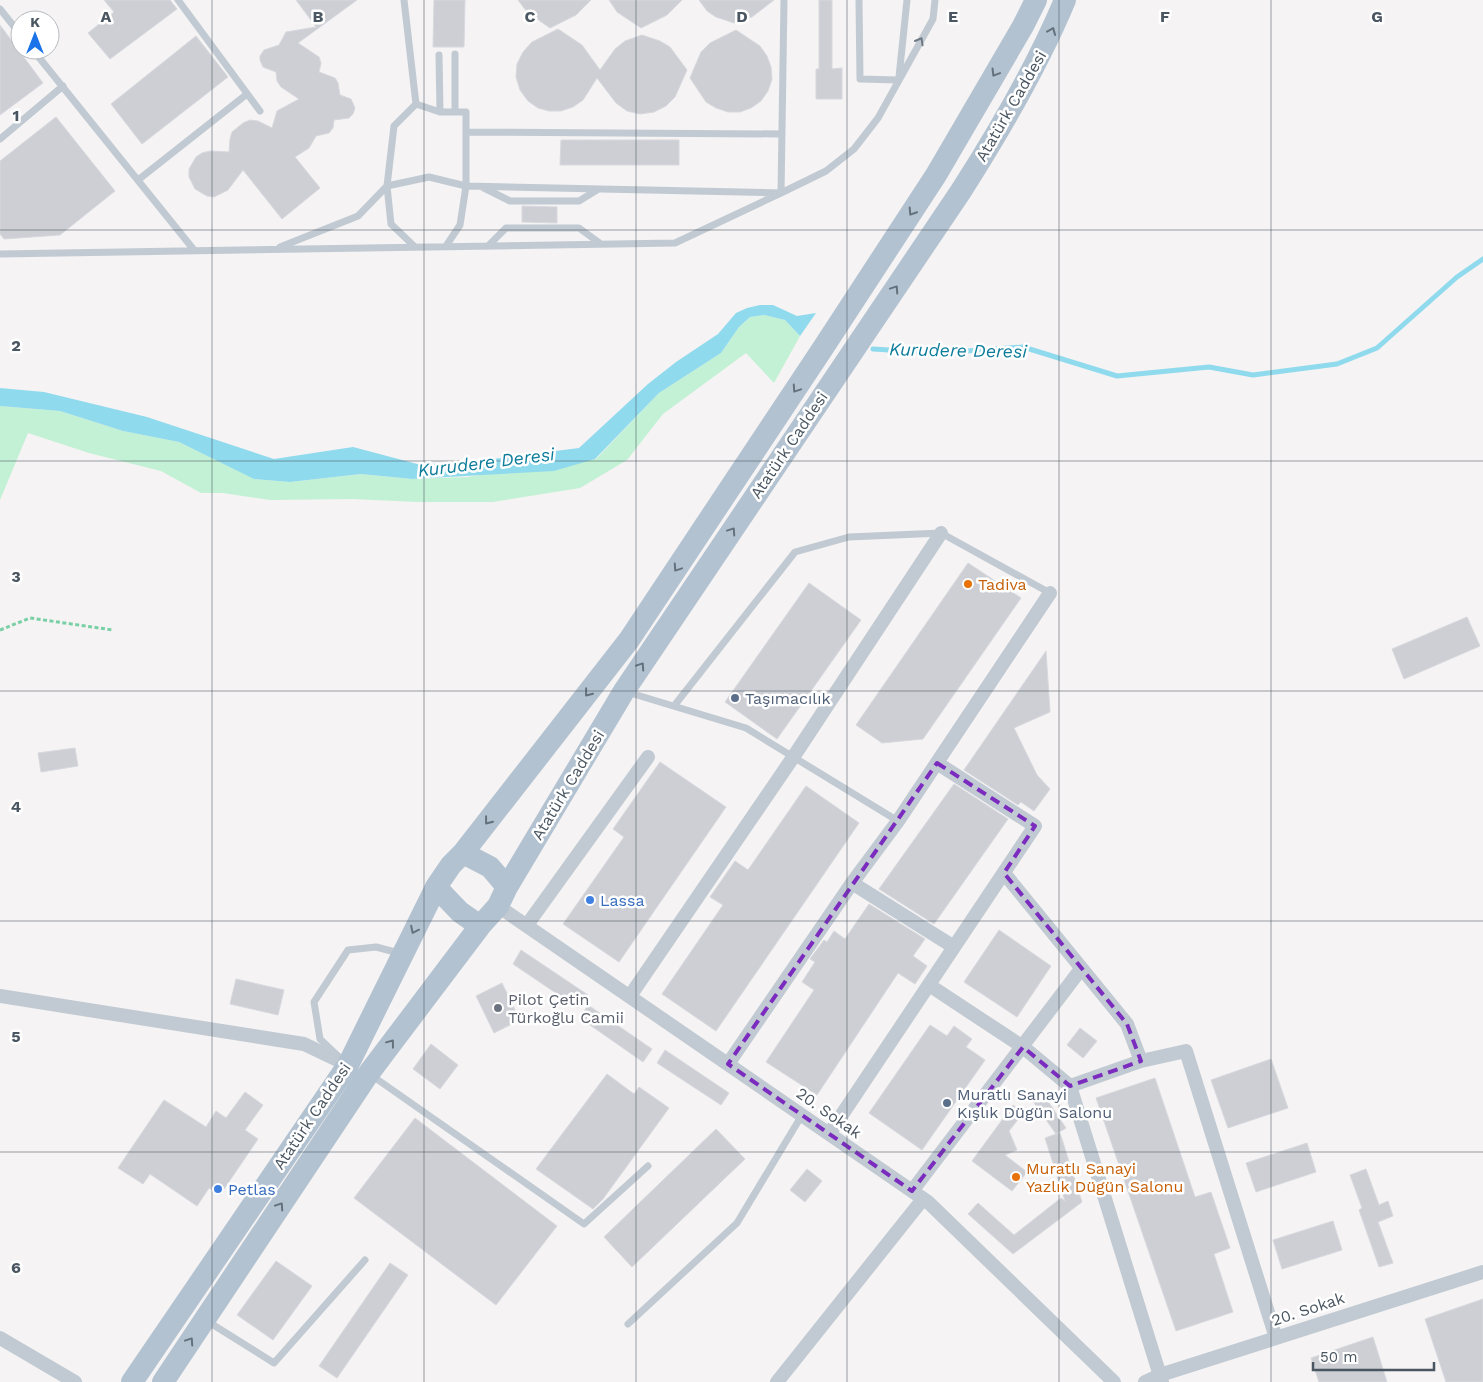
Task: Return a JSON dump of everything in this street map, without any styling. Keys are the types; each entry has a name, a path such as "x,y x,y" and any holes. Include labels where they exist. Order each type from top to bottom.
{"main road":[{"name":"Atatürk Caddesi","path":"132,1382 348,1065 436,887 451,865 463,853 629,640 936,175 1023,26 1036,0"},
{"name":"Atatürk Caddesi","path":"163,1382 369,1073 502,897 624,691 995,138 1050,38 1065,0"},
{"path":"463,853 490,868 502,897"},
{"path":"436,887 460,912 480,926"}],"street":[{"path":"630,996 794,756 940,533"},
{"path":"728,1064 937,763 1050,593"},
{"path":"528,925 648,757"},
{"path":"829,1134 1035,826 937,763"},
{"path":"1004,873 1127,1024 1141,1061"},
{"path":"852,883 954,947"},
{"name":"20. Sokak","path":"502,897 528,925 918,1195 1114,1382"},
{"path":"777,1382 918,1195 1081,969"},
{"path":"929,985 1023,1048 1070,1086 1161,1378"},
{"path":"0,996 304,1044 348,1065"},
{"path":"1070,1086 1141,1061 1186,1051 1276,1338"},
{"name":"20. Sokak","path":"1145,1382 1483,1272"},
{"path":"0,1338 76,1382"}],"lane":[{"path":"178,0 260,111"},
{"path":"404,0 416,104"},
{"path":"781,193 784,0"},
{"path":"859,0 860,79 898,80"},
{"path":"898,80 907,0"},
{"path":"0,254 675,242 826,171 854,149 878,118 933,19 935,0"},
{"path":"0,9 10,22"},
{"path":"455,54 455,112"},
{"path":"439,55 440,112"},
{"path":"41,60 194,250"},
{"path":"0,139 63,86"},
{"path":"138,180 247,94"},
{"path":"416,104 440,112 466,112 466,186 460,225 446,246"},
{"path":"415,247 391,224 387,186 394,126 416,104"},
{"path":"466,132 782,134"},
{"path":"274,249 358,216 387,186 428,177 466,186 781,193"},
{"path":"479,186 510,200 579,201 598,189"},
{"path":"489,245 506,228 579,228 601,244"},
{"path":"674,706 795,552 849,536 940,533 1050,593"},
{"path":"624,691 746,728 898,820"},
{"path":"348,1065 320,1039 314,1002 348,950 376,947 402,954"},
{"path":"369,1073 584,1224 648,1166"},
{"path":"628,1324 737,1223 802,1115"},
{"path":"205,1319 274,1363 365,1260"}],"path":[{"path":"0,630 30,618 113,630"}],"highlighted area":[{"path":"937,763 1035,826 1004,873 1127,1024 1141,1061 1070,1086 1023,1047 912,1191 728,1064"}],"green space":[{"path":"764,315 785,320 800,336 774,383 746,353 663,414 627,460 580,488 493,502 418,502 352,499 270,500 223,493 201,493 161,471 89,453 28,433 0,500 0,406 60,411 123,431 179,442 255,479 290,482 361,474 412,479 467,477 596,459 659,393 721,353 739,327 750,317"}],"water":[{"path":"760,305 773,305 797,316 816,313 800,336 785,320 764,315 750,317 739,327 721,353 659,393 595,459 554,471 412,479 361,474 290,482 254,479 179,442 123,431 60,411 0,406 0,388 44,392 147,417 274,459 353,447 421,465 493,459 579,448 648,384 676,362 718,334 736,313"}],"building":[{"path":"104,0 170,0 177,9 110,59 88,33 114,12"},
{"path":"296,0 357,0 298,43 319,57 321,63 319,72 335,78 340,95 351,99 355,108 349,118 334,120 333,128 329,133 316,136 309,148 295,157 320,188 282,219 243,170 228,190 214,197 207,196 195,189 189,177 189,169 196,157 202,153 210,151 229,152 232,132 243,123 250,120 258,121 272,128 277,111 299,99 281,87 277,81 276,72 263,67 260,60 264,50 279,45 286,32 316,27"},
{"path":"434,0 465,0 464,47 433,47"},
{"path":"518,0 591,0 576,15 550,28 527,12"},
{"path":"609,0 682,0 667,15 641,28 617,12"},
{"path":"699,0 774,0 752,17 734,23 716,17 707,11"},
{"path":"819,0 832,0 832,69 842,68 842,99 816,99 816,69 819,69"},
{"path":"0,25 10,38 10,60 26,60 43,83 0,115"},
{"path":"558,29 582,45 600,70 615,49 625,41 642,35 660,41 670,47 687,70 675,97 666,106 654,112 640,114 627,111 616,103 597,78 583,100 573,107 561,111 549,111 538,108 528,101 520,90 516,77 517,64 523,52 532,42"},
{"path":"736,30 760,46 767,56 771,67 772,79 768,91 761,101 751,108 740,112 728,112 706,102 690,78 701,52 710,43"},
{"path":"196,36 228,77 142,144 111,104"},
{"path":"56,117 115,191 60,235 4,239 0,234 0,161"},
{"path":"561,140 679,140 679,165 560,165"},
{"path":"522,206 557,207 557,223 522,222"},
{"path":"968,563 1021,598 923,739 882,743 856,725"},
{"path":"809,583 861,620 777,739 725,702"},
{"path":"1467,617 1480,646 1404,679 1392,649"},
{"path":"1046,651 1050,712 1014,728 1037,775 1050,789 1034,811 1021,802 1018,805 964,770"},
{"path":"75,748 78,766 41,772 38,753"},
{"path":"660,762 726,807 619,962 563,924 624,837 613,829"},
{"path":"954,784 1008,819 934,924 879,889"},
{"path":"806,786 859,823 716,1031 662,994 723,905 710,897 735,861 748,870"},
{"path":"869,904 925,939 913,956 927,966 915,984 898,973 817,1095 766,1062 814,990 802,982 815,962 810,959 824,940 827,942 834,931 845,939"},
{"path":"999,930 1051,966 1017,1017 964,982"},
{"path":"521,950 588,995 578,1008 513,964"},
{"path":"236,979 284,990 278,1015 230,1004"},
{"name":"Pilot Çetin Türkoğlu Camii","path":"502,983 520,1020 494,1033 476,996"},
{"path":"588,1005 652,1049 643,1062 580,1018"},
{"path":"930,1025 947,1036 954,1026 972,1039 966,1047 985,1060 922,1150 869,1113"},
{"path":"1080,1028 1097,1041 1083,1058 1067,1045"},
{"path":"431,1044 458,1065 440,1089 413,1069"},
{"path":"665,1050 729,1093 721,1105 657,1063"},
{"path":"1271,1059 1288,1108 1228,1128 1211,1080"},
{"path":"607,1074 634,1094 639,1087 669,1108 603,1199 593,1209 536,1169"},
{"path":"1155,1078 1195,1197 1211,1192 1230,1248 1214,1254 1233,1312 1176,1331 1096,1098"},
{"path":"245,1092 263,1105 245,1130 258,1139 220,1195 209,1188 197,1206 150,1174 143,1184 118,1168 164,1100 206,1127 216,1111 226,1118"},
{"path":"1043,1094 1066,1128 1056,1134 1032,1100"},
{"path":"1013,1105 1023,1113 1009,1131 1017,1150 1005,1155 1027,1172 1012,1191 972,1161"},
{"path":"415,1118 557,1226 496,1305 354,1198"},
{"path":"716,1129 745,1159 632,1267 604,1237"},
{"path":"1060,1133 1082,1202 1013,1254 968,1214 978,1203 1014,1235 1061,1198 1065,1201 1045,1138"},
{"path":"1307,1143 1316,1172 1256,1192 1246,1163"},
{"path":"807,1169 822,1181 805,1202 790,1190"},
{"path":"1366,1169 1379,1205 1388,1201 1393,1216 1378,1222 1393,1263 1379,1267 1359,1210 1362,1208 1350,1175"},
{"path":"1333,1221 1342,1250 1282,1269 1273,1240"},
{"path":"276,1261 312,1286 273,1340 237,1315"},
{"path":"390,1263 408,1275 337,1378 319,1366"},
{"path":"1483,1299 1483,1382 1446,1382 1425,1319"},
{"path":"1373,1337 1387,1382 1319,1382 1311,1358"}],"waterway":[{"name":"Kurudere Deresi","path":"873,349 939,353 1023,347 1117,376 1209,367 1253,375 1337,364 1377,348 1457,277 1483,259"}],"place":[{"name":"Tadiva","path":"968,584"},
{"name":"Taşımacılık","path":"735,698"},
{"name":"Lassa","path":"590,900"},
{"name":"Pilot Çetin Türkoğlu Camii","path":"498,1008"},
{"name":"Muratlı Sanayi Kışlık Dügün Salonu","path":"947,1103"},
{"name":"Muratlı Sanayi Yazlık Dügün Salonu","path":"1016,1177"},
{"name":"Petlas","path":"218,1189"}]}
